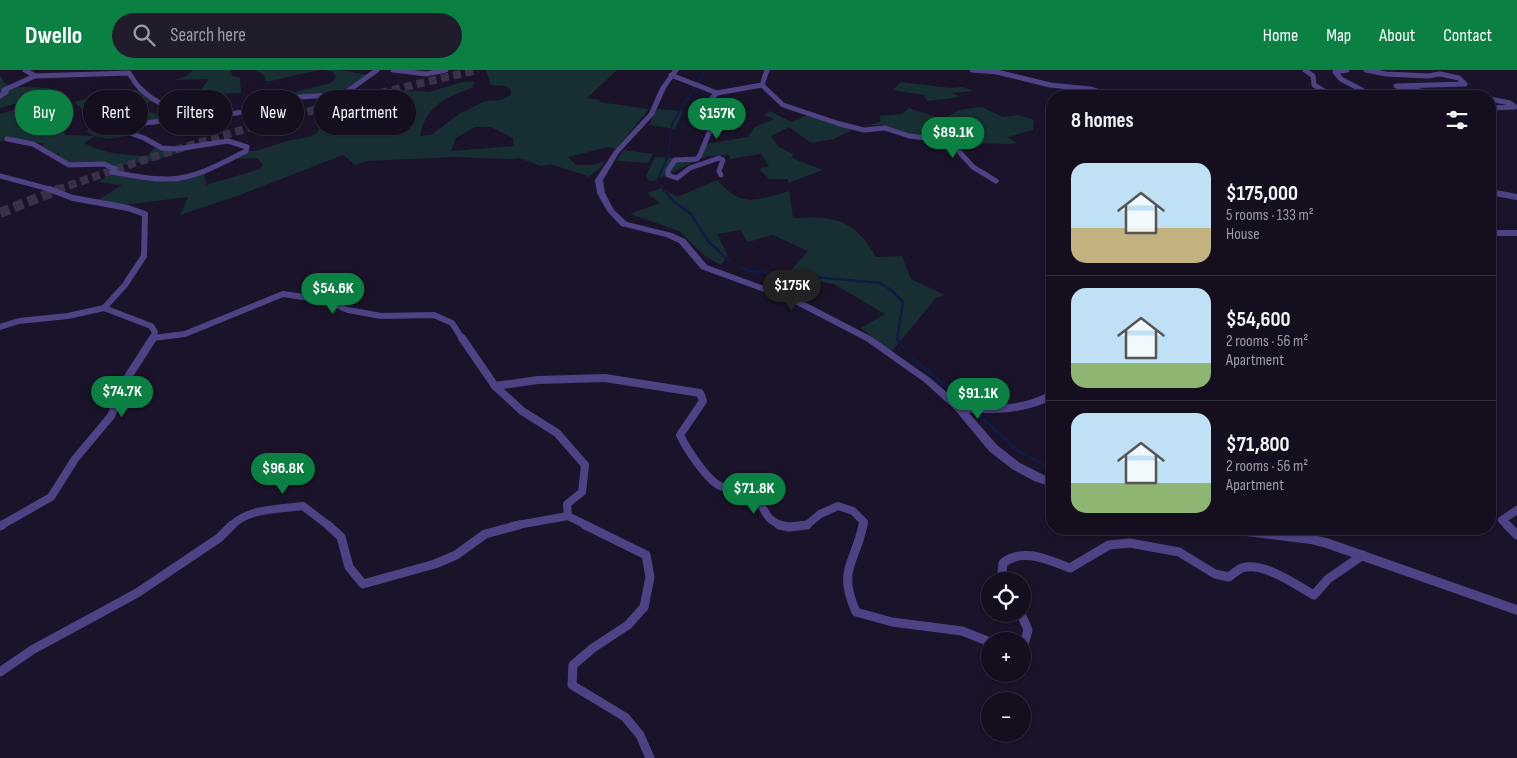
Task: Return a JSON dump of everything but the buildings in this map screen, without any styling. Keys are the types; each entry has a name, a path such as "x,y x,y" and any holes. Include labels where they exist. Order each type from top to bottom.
{"street":[{"path":"25,70 35,76"},
{"path":"232,114 265,109 277,100 291,97 341,94 356,87 368,75 377,70"},
{"path":"393,70 420,75 429,75 446,70"},
{"path":"762,85 767,70"},
{"path":"972,70 997,72 1050,85 1093,90"},
{"path":"1305,70 1313,76 1314,86 1321,90"},
{"path":"1347,70 1335,72 1341,79 1362,90"},
{"path":"1366,70 1428,76 1440,74 1459,78 1465,84 1396,86 1410,90"},
{"path":"717,93 674,72 663,88 652,114 616,152 599,180 601,193 608,205 624,224 675,238 682,242 704,267 794,300 868,339 927,380 960,408 993,448 1016,466 1046,481"},
{"path":"0,96 6,92 4,90 35,76 129,73 142,90 158,101"},
{"path":"722,175 719,171 723,160 719,158 690,168 677,178 668,175 668,170 675,160 696,159 700,155 715,118 707,109 707,103 717,93 762,85"},
{"path":"762,85 783,104 840,124 864,130 885,128 909,136 944,140 953,145 973,167 996,181"},
{"path":"1496,101 1510,103 1515,107 1496,108"},
{"path":"7,139 27,141 38,145 69,165 110,165 114,168 112,172 161,179 179,178 246,151 247,147 240,143 218,140 183,148 155,147 139,135 107,125 130,125 158,121"},
{"path":"0,176 60,192 93,204 121,207 145,214 144,256 126,285 104,308"},
{"path":"1496,193 1517,197"},
{"path":"1496,233 1517,233"},
{"path":"153,338 185,334 283,294 324,300 348,310 381,316 434,315 452,323 494,386 522,411 557,433 585,465 582,492 568,504 568,516"},
{"path":"0,327 19,321 68,316 104,308 151,326 155,332 126,380 111,416 75,459 51,496 43,503 0,526"},
{"path":"494,386 538,380 606,378 700,393 703,401 698,412 686,423 680,435 688,452 718,485 744,492 756,499 770,520 782,526 807,526 820,514 838,506 853,511 864,522 863,532 850,564 847,587 856,612 892,622 962,631 981,638"},
{"path":"960,408 998,411 1021,406 1046,396"},
{"path":"0,672 32,650 137,593 219,538 240,518 264,511 303,506 317,514 341,537 349,566 363,584 442,561 456,555 485,534 512,526 568,516 646,555 650,577 644,607 628,626 593,648 573,665 572,685 625,717 640,735 650,758"},
{"path":"1517,510 1502,520 1517,535"},
{"path":"1279,535 1311,539 1363,555 1517,610"},
{"path":"1002,572 1003,563 1012,556 1039,556 1070,568 1109,545 1130,543 1179,552 1215,574 1229,577 1242,568 1257,568 1286,580 1314,595 1328,579 1363,555"}],"green space":[{"path":"193,70 231,70 232,76 240,78 241,93 232,93 232,90 201,90 209,79 175,80 186,76"},
{"path":"255,70 318,70 265,81 264,75"},
{"path":"324,70 339,70 368,75 349,90 314,90 314,95 304,96 303,90 331,83 336,77 333,72"},
{"path":"486,70 617,70 587,98 600,100 599,102 649,109 616,149 608,147 568,157 576,165 592,165 605,161 600,168 586,179 588,176 550,164 540,166 520,158 453,157 367,161 355,165 343,155 240,195 180,215 188,197 115,206 93,203 122,185 98,182 113,173 179,178 204,169 206,185 260,169 263,165 258,158 230,159 246,151 256,151 314,134 416,135 416,91 429,92 462,82 475,82 472,88 453,95 432,109 423,125 420,136 431,135 459,114 485,101 501,100 511,95 511,90 506,86 491,85","holes":["475,127 491,127 513,138 514,146 451,151 456,138"]},
{"path":"0,75 4,83 10,86 50,88 48,90 15,90 15,104 0,108"},
{"path":"901,82 950,88 963,87 973,91 952,93 961,97 927,101 924,95 893,90"},
{"path":"148,95 156,100 148,103"},
{"path":"83,100 83,108 82,109 74,102"},
{"path":"982,107 1003,117 1018,115 1034,120 1033,130 1008,137 1016,143 1012,144 970,143 952,132 926,128 922,137 909,135 882,125 861,126 881,121 879,116 902,114 909,108 942,119 958,110"},
{"path":"15,109 15,135 128,135 109,139 95,136 84,143 107,152 147,156 155,147 168,149 210,143 153,161 126,164 116,169 111,165 70,165 58,156 60,151 56,155 40,145 47,144 6,139 0,142 0,114"},
{"path":"657,109 683,111 675,129 649,125"},
{"path":"770,111 791,122 808,115 854,129 834,139 811,143 789,127 771,136 779,147 793,154 792,158 823,170 788,183 788,179 769,179 759,169 769,166 761,154 730,159 729,155 707,156 653,181 648,180 646,176 655,157 694,159 703,156 706,144 748,137 755,127 774,119 764,115"},
{"path":"148,112 158,114 158,123 148,125"},
{"path":"623,150 653,154 648,163 617,161"},
{"path":"717,180 726,189 743,199 759,199 789,191 793,218 821,218 842,222 860,235 876,257 902,256 911,279 945,295 936,298 891,352 861,328 885,314 834,284 786,276 808,251 773,235 748,242 740,230 717,234 728,256 721,265 706,257 679,231 630,214 660,203 647,193 662,188 677,197"}],"waterway":[{"path":"697,83 705,70"},
{"path":"664,190 657,181 668,156 672,124 694,88"},
{"path":"663,189 673,201 691,214 708,241 730,262"},
{"path":"741,267 750,271 880,283 891,290 903,302 897,338"},
{"path":"897,338 904,348"},
{"path":"912,358 968,404"},
{"path":"981,417 1018,451 1046,466"}],"tunnel":[{"path":"57,190 213,138 372,95 478,70"},
{"path":"0,213 60,189"}]}
